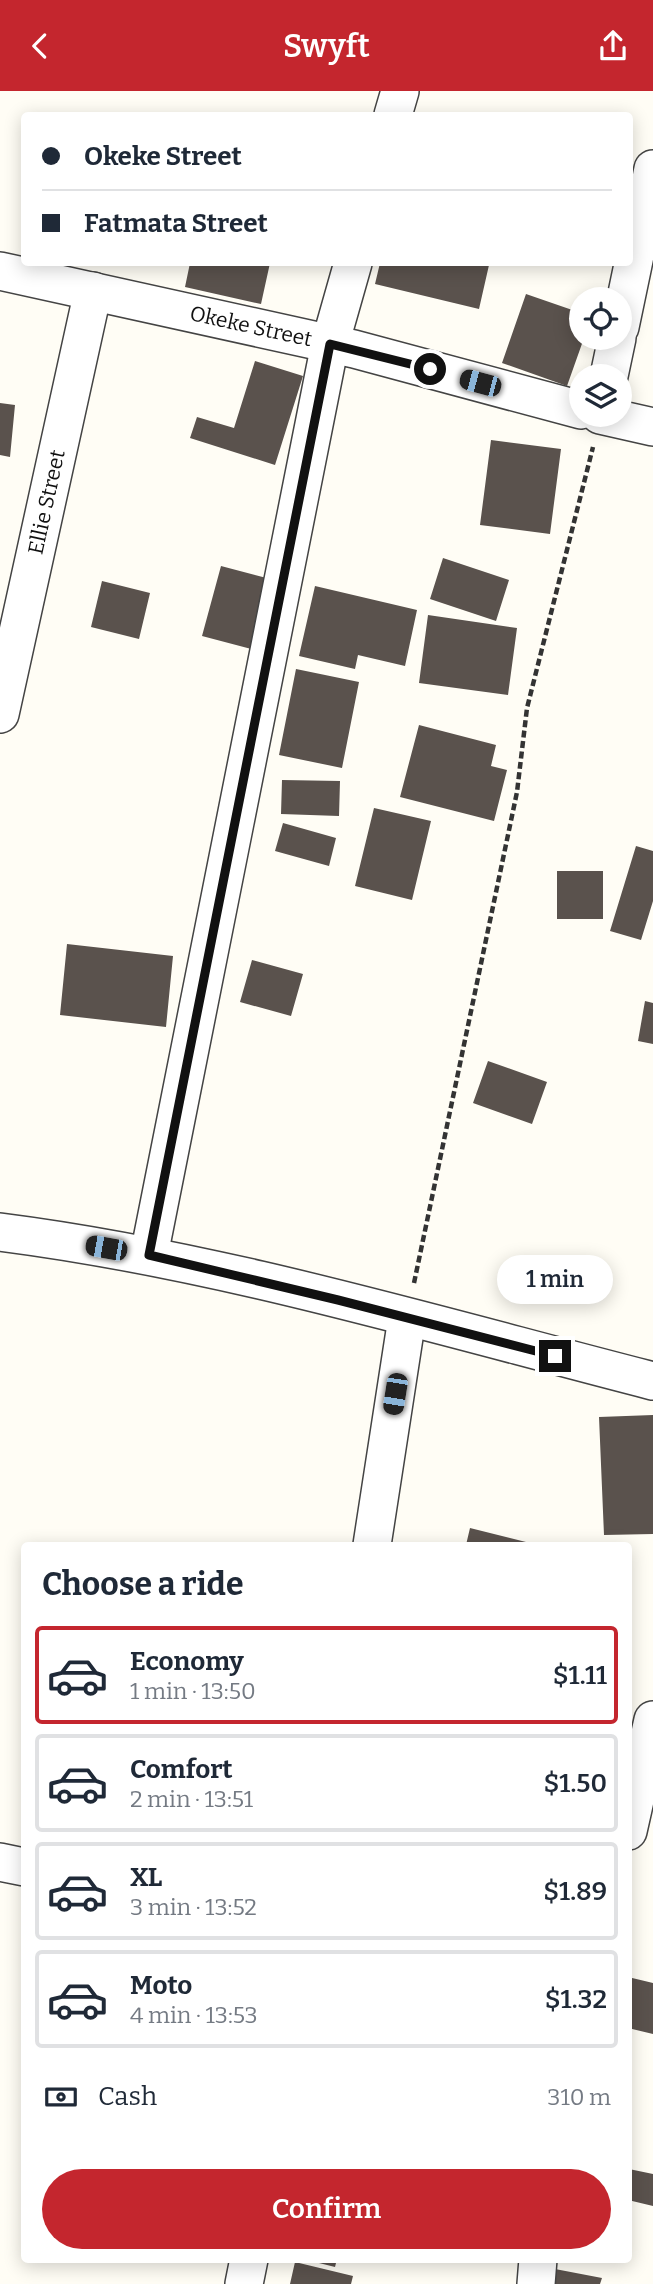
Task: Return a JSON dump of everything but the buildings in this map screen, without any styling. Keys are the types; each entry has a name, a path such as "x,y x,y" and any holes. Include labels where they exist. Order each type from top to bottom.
{"street":[{"path":"394,112 400,91"},
{"path":"633,265 653,169"},
{"path":"149,1255 330,344 352,266"},
{"path":"628,287 633,266"},
{"name":"Okeke Street","path":"0,271 330,344 569,407"},
{"name":"Ellie Street","path":"0,714 93,291"},
{"path":"632,422 653,427"},
{"path":"0,1232 149,1255 653,1381"},
{"path":"372,1542 407,1318"},
{"path":"632,1813 653,1720"},
{"path":"0,1862 21,1866"},
{"path":"244,2284 248,2263"},
{"path":"536,2284 538,2263"}],"path":[{"path":"407,1318 447,1115 517,792 527,708 598,427"}],"route":[{"path":"430,369 330,344 149,1255 555,1356"}]}
